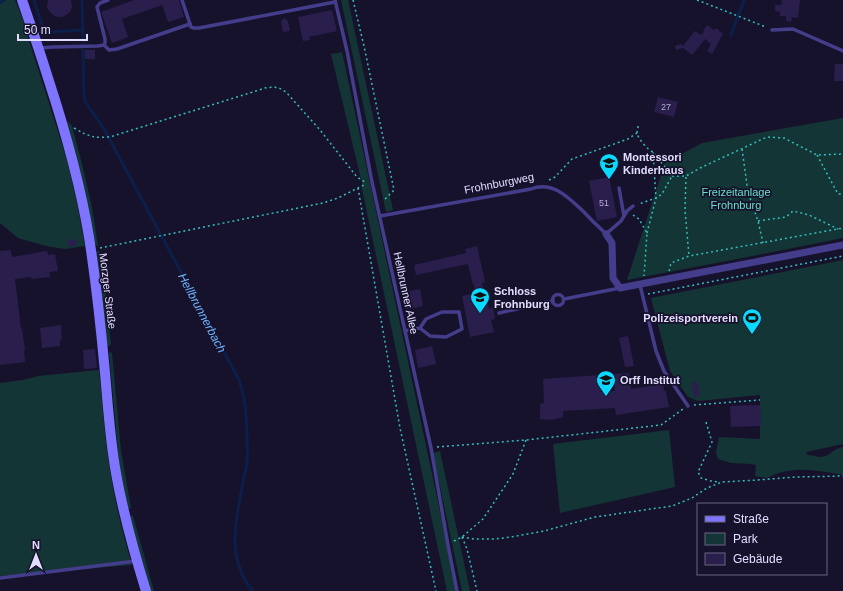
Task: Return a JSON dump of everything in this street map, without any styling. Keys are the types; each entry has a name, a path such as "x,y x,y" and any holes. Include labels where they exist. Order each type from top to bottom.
{"street":[{"name":"Morzger Straße","path":"22,0 62,121 82,201 91,251 100,322 115,465 124,515 146,591"},
{"name":"Frohnburgweg","path":"606,234 612,243 613,278 620,288"},
{"path":"620,288 843,245"}],"lane":[{"path":"104,45 105,39 97,6 108,0"},
{"path":"182,0 190,24 192,27 199,28 335,1"},
{"name":"Hellbrunner Allee","path":"335,1 347,51 372,182 431,448 457,591"},
{"path":"104,45 109,50 190,24"},
{"path":"772,30 793,29 843,51"},
{"path":"39,49 104,45"},
{"name":"Frohnburgweg","path":"380,216 531,189 538,186 556,189 567,195 606,234"},
{"path":"619,188 624,216"},
{"path":"606,234 621,221 627,211 633,206"},
{"path":"642,284 643,295 656,351 664,371 688,406"},
{"path":"564,299 620,288"},
{"path":"552,302 553,297 557,294 562,295 564,299"},
{"path":"499,312 552,302 555,305 560,306 563,304 564,299"},
{"path":"405,331 420,328 426,319 442,312 459,312 462,329 446,337 430,336 420,328"},
{"path":"0,578 124,564 137,561"}],"path":[{"path":"353,0 394,190 378,207"},
{"path":"698,0 772,30"},
{"path":"73,128 87,136 113,136 265,88 279,88 286,92 320,130 357,177 365,182 372,182"},
{"path":"638,126 637,133 640,139 650,151 653,152 672,176"},
{"path":"538,186 555,177 572,159 628,139 637,133"},
{"path":"672,176 686,176 767,137 784,138 817,155 843,154"},
{"path":"741,149 748,192 758,221 763,243"},
{"path":"642,284 644,278 647,233 656,198 653,152"},
{"path":"817,155 838,194 843,194"},
{"path":"633,206 656,198 662,194 672,176"},
{"path":"686,176 685,210 689,256"},
{"path":"91,251 323,203 338,198 372,182"},
{"path":"358,188 400,428 436,591"},
{"path":"627,211 639,219 647,233"},
{"path":"758,221 786,217 793,212 809,215 838,229"},
{"path":"667,279 671,263 689,256 843,228"},
{"path":"643,295 843,256"},
{"path":"431,448 526,440 661,425 688,406 760,400"},
{"path":"706,422 712,442 698,472 701,478 722,482 795,477 843,476"},
{"path":"448,545 462,537 483,520 513,474 526,440"},
{"path":"462,537 474,539 511,537 544,531 596,517 672,506 692,498 707,488 722,482"},
{"path":"462,537 467,549 477,591"}],"green space":[{"path":"0,0 15,0 23,20 67,160 85,246 65,249 46,246 18,238 0,223"},
{"path":"341,0 348,0 393,210 386,212"},
{"path":"342,52 457,591 447,591 361,179 331,54"},
{"name":"Freizeitanlage Frohnburg","path":"843,118 843,238 627,280 665,163 702,143"},
{"path":"67,120 72,126 82,164 92,207 98,246 94,244 82,180"},
{"path":"97,251 100,252 104,281 111,344 109,346 107,345"},
{"name":"Polizeisportverein","path":"843,260 843,444 806,452 808,455 822,457 843,447 843,475 814,470 795,470 785,471 767,478 755,476 756,465 731,463 718,459 716,453 719,437 760,439 760,395 698,401 688,397 670,371 651,298"},
{"path":"111,352 121,451 131,508 129,509 119,462 109,353"},
{"path":"99,370 106,440 114,492 123,534 132,565 0,576 0,383 23,380 38,376"},
{"path":"669,430 675,487 560,513 553,444"},
{"path":"440,451 470,591 462,591 433,453"},
{"path":"131,515 133,516 154,591 151,591 130,517"}],"building":[{"path":"48,0 71,0 72,7 70,12 62,17 53,15 47,7"},
{"path":"134,0 179,0 184,17 168,22 162,5 122,19 128,37 112,43 101,12"},
{"path":"782,0 800,0 798,18 792,17 791,22 786,21 786,16 780,16 780,12 775,11 775,5 781,5"},
{"path":"332,10 337,31 309,37 310,40 303,41 298,17"},
{"path":"284,18 288,21 290,31 283,32 281,22"},
{"path":"707,25 714,30 716,28 723,34 712,54 707,51 711,44 705,39 692,55 683,48 676,50 675,46 681,44 683,46 695,31 701,35"},
{"path":"85,50 95,50 95,59 85,59"},
{"path":"835,64 843,64 843,81 834,81"},
{"path":"658,97 678,102 674,117 654,112"},
{"path":"609,177 617,217 597,221 589,181"},
{"path":"76,239 77,245 68,247 68,240"},
{"path":"477,246 485,282 482,283 484,291 489,309 493,308 495,319 491,320 494,332 470,337 462,296 475,293 468,264 416,275 414,265 466,253 465,249"},
{"path":"11,250 12,257 47,251 48,255 55,254 58,271 49,272 50,277 15,279 25,350 25,362 0,365 0,251"},
{"path":"420,289 423,306 406,310 402,292"},
{"path":"61,325 62,339 60,340 60,346 42,348 40,328"},
{"path":"628,336 634,366 625,367 619,338"},
{"path":"432,346 436,364 418,368 415,350"},
{"path":"95,349 97,368 84,369 83,350"},
{"name":"Orff Institut","path":"629,373 631,389 663,384 669,407 616,415 615,408 563,411 563,417 552,420 540,419 540,404 544,403 543,379 600,375 601,392 615,391 613,374"},
{"path":"697,382 700,396 694,397 691,383"},
{"path":"760,405 761,426 731,427 730,406"}],"waterway":[{"path":"0,3 4,0"},
{"path":"34,0 43,28 46,31 83,30"},
{"name":"Hellbrunnerbach","path":"82,0 83,42"},
{"path":"731,35 744,0"},
{"name":"Hellbrunnerbach","path":"83,50 84,97 86,103 103,127 239,380 246,415 247,466 238,506 235,536 238,564 244,578 253,591"}],"place":[{"name":"Montessori Kinderhaus","path":"609,180"},
{"name":"Schloss Frohnburg","path":"480,314"},
{"name":"Polizeisportverein","path":"752,335"},
{"name":"Orff Institut","path":"606,397"}]}
